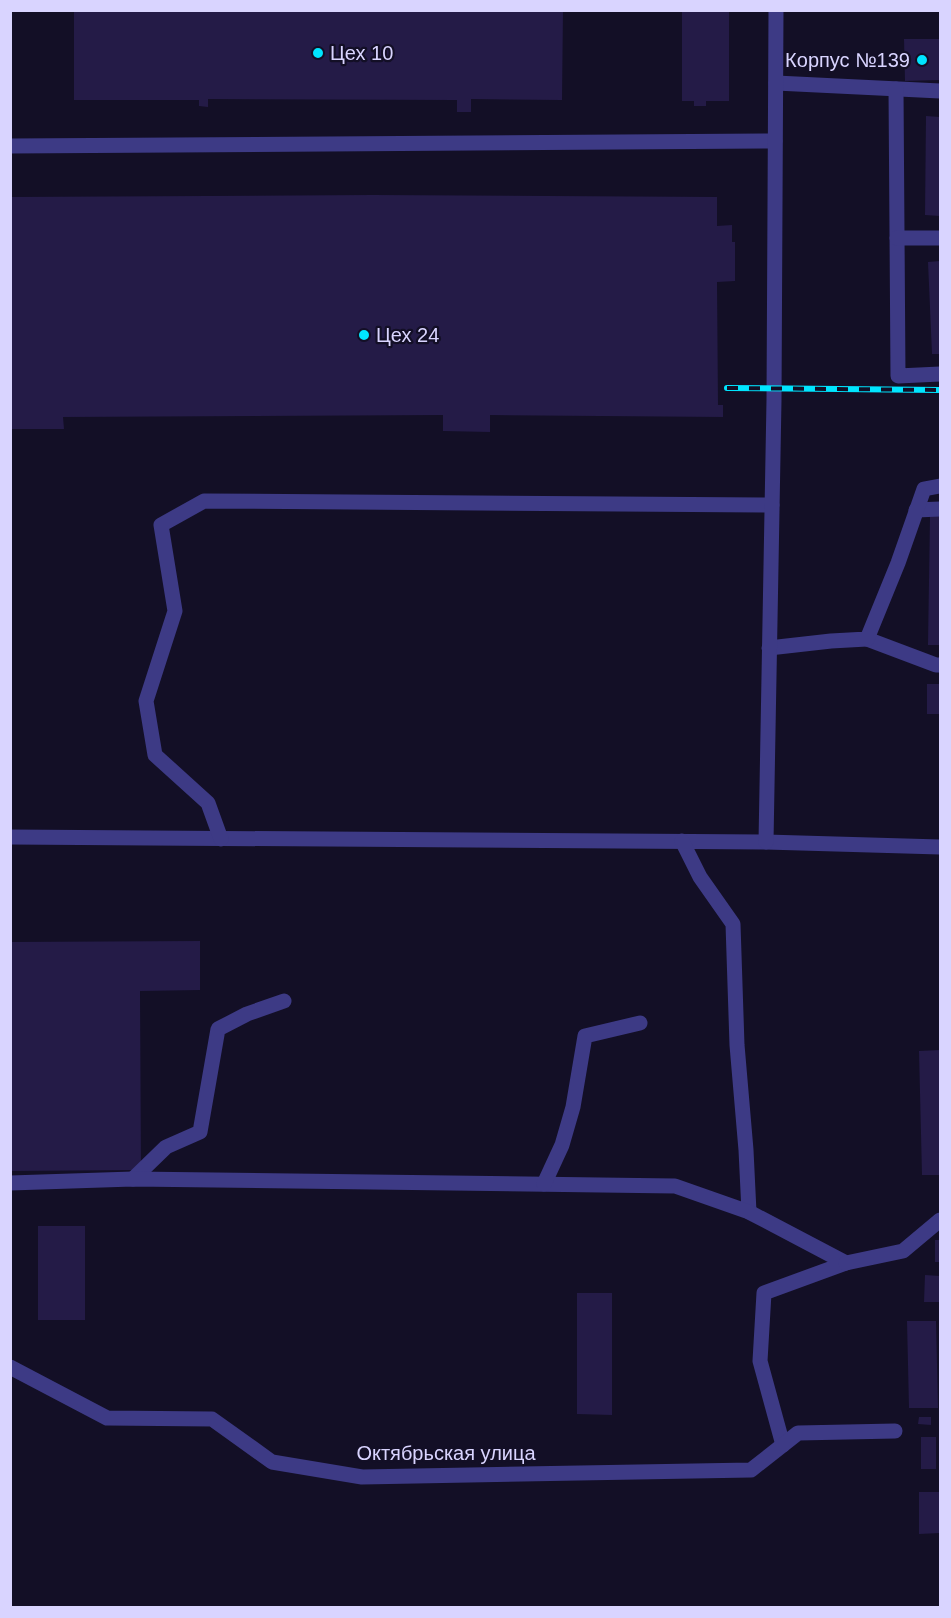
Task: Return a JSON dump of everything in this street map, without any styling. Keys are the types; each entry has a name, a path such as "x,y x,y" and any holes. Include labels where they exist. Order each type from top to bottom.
{"street":[{"path":"766,842 772,505 776,10"},
{"path":"776,83 940,91"},
{"path":"896,89 898,376 940,374"},
{"path":"10,146 775,141"},
{"path":"897,238 940,238"},
{"path":"867,639 898,563 924,489 940,486"},
{"path":"221,838 208,803 155,755 146,701 175,611 161,525 204,501 772,505"},
{"path":"916,510 940,509"},
{"path":"769,648 867,639 940,665"},
{"path":"10,837 682,841 940,847"},
{"path":"682,841 700,877 733,924 737,1045 746,1150 748,1212"},
{"path":"133,1179 166,1147 200,1132 218,1029 247,1014 284,1001"},
{"path":"544,1184 562,1145 573,1107 585,1036 640,1023"},
{"path":"10,1183 133,1179 675,1186 748,1212 846,1263"},
{"path":"783,1445 760,1361 764,1293 846,1263 903,1251 940,1220"},
{"name":"Октябрьская улица","path":"10,1367 107,1418 212,1419 272,1462 362,1477 751,1470 798,1433 895,1431"}],"building":[{"name":"Цех 10","path":"74,10 563,10 562,100 471,99 471,112 457,112 457,100 208,99 208,107 199,106 199,100 74,100"},
{"path":"682,10 729,10 729,101 706,101 706,106 694,106 694,101 682,101"},
{"name":"Корпус №139","path":"904,39 940,39 940,80 905,81"},
{"path":"926,116 940,117 940,216 925,215"},
{"name":"Цех 24","path":"373,195 717,197 717,226 732,225 732,242 735,242 735,281 717,282 718,405 723,405 723,417 490,415 490,432 443,431 443,415 63,417 64,429 12,429 12,417 10,417 10,197"},
{"path":"940,261 940,354 932,354 928,262"},
{"path":"930,516 940,516 940,645 928,645"},
{"path":"927,684 940,684 940,714 927,714"},
{"path":"200,941 200,990 140,991 141,1170 10,1171 10,942"},
{"path":"940,1050 940,1175 922,1175 919,1051"},
{"path":"38,1226 85,1226 85,1320 38,1320"},
{"path":"935,1240 940,1240 940,1262 935,1262"},
{"path":"925,1275 940,1276 940,1302 924,1302"},
{"path":"577,1293 612,1293 612,1415 577,1414"},
{"path":"907,1321 936,1321 938,1408 909,1408"},
{"path":"919,1417 931,1417 931,1425 918,1424"},
{"path":"921,1437 936,1437 936,1469 921,1469"},
{"path":"919,1492 940,1492 940,1533 919,1534"}],"railway":[{"path":"727,388 940,390"}],"place":[{"name":"Цех 10","path":"318,53"},
{"name":"Корпус №139","path":"922,60"},
{"name":"Цех 24","path":"364,335"}]}
